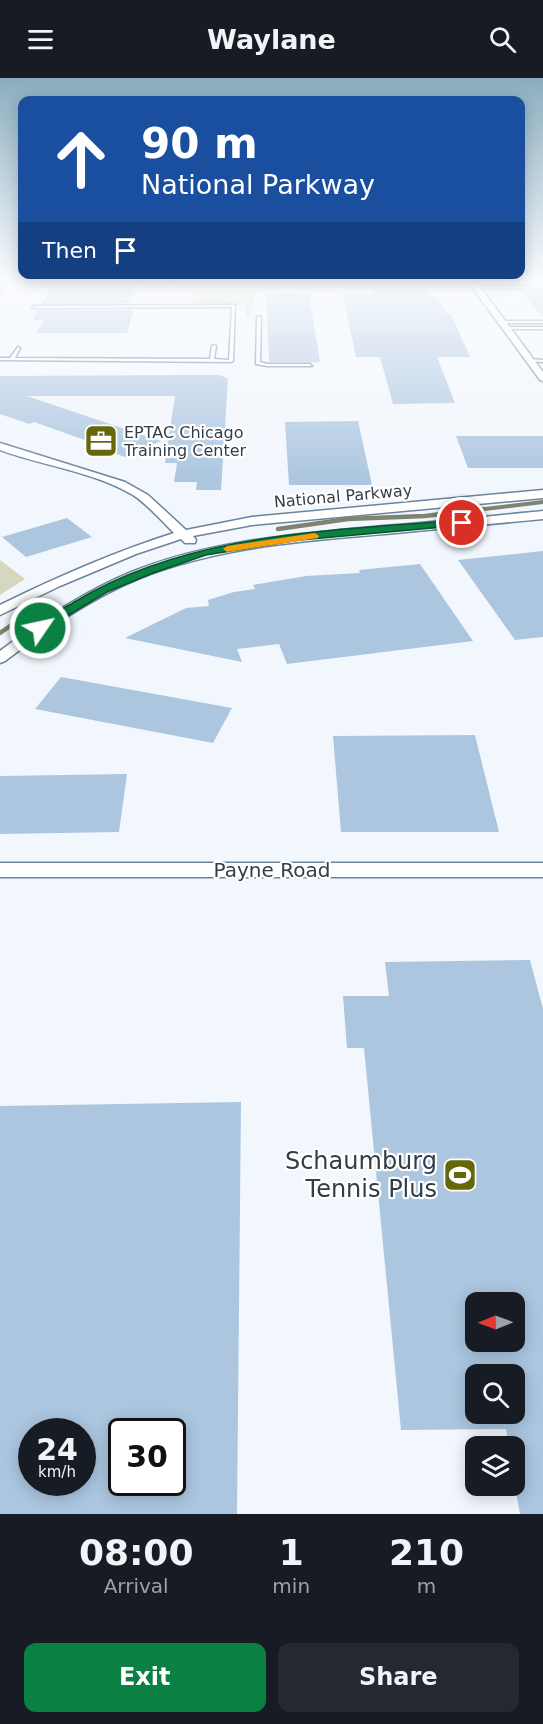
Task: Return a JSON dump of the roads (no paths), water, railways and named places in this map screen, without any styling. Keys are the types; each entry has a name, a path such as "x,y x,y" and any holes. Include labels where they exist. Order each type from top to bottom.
{"street":[{"path":"521,346 543,378"},
{"path":"0,446 105,477 137,493 205,553"},
{"name":"National Parkway","path":"0,611 55,583 131,551 183,534 252,521 543,494"},
{"name":"National Parkway","path":"0,658 65,611 104,589 150,570 205,553 300,537 543,515"},
{"name":"Payne Road","path":"0,870 543,870"}],"lane":[{"path":"212,361 214,346"},
{"path":"0,359 231,361 232,346"},
{"path":"258,346 258,363 310,365"},
{"path":"12,359 18,348"},
{"path":"531,360 543,361"}],"waterway":[{"path":"468,511 543,502"},
{"path":"278,529 348,519 425,516 481,509"},
{"path":"0,633 13,624"}],"place":[{"name":"EPTAC Chicago Training Center","path":"101,441"},
{"name":"Schaumburg Tennis Plus","path":"460,1175"}]}
